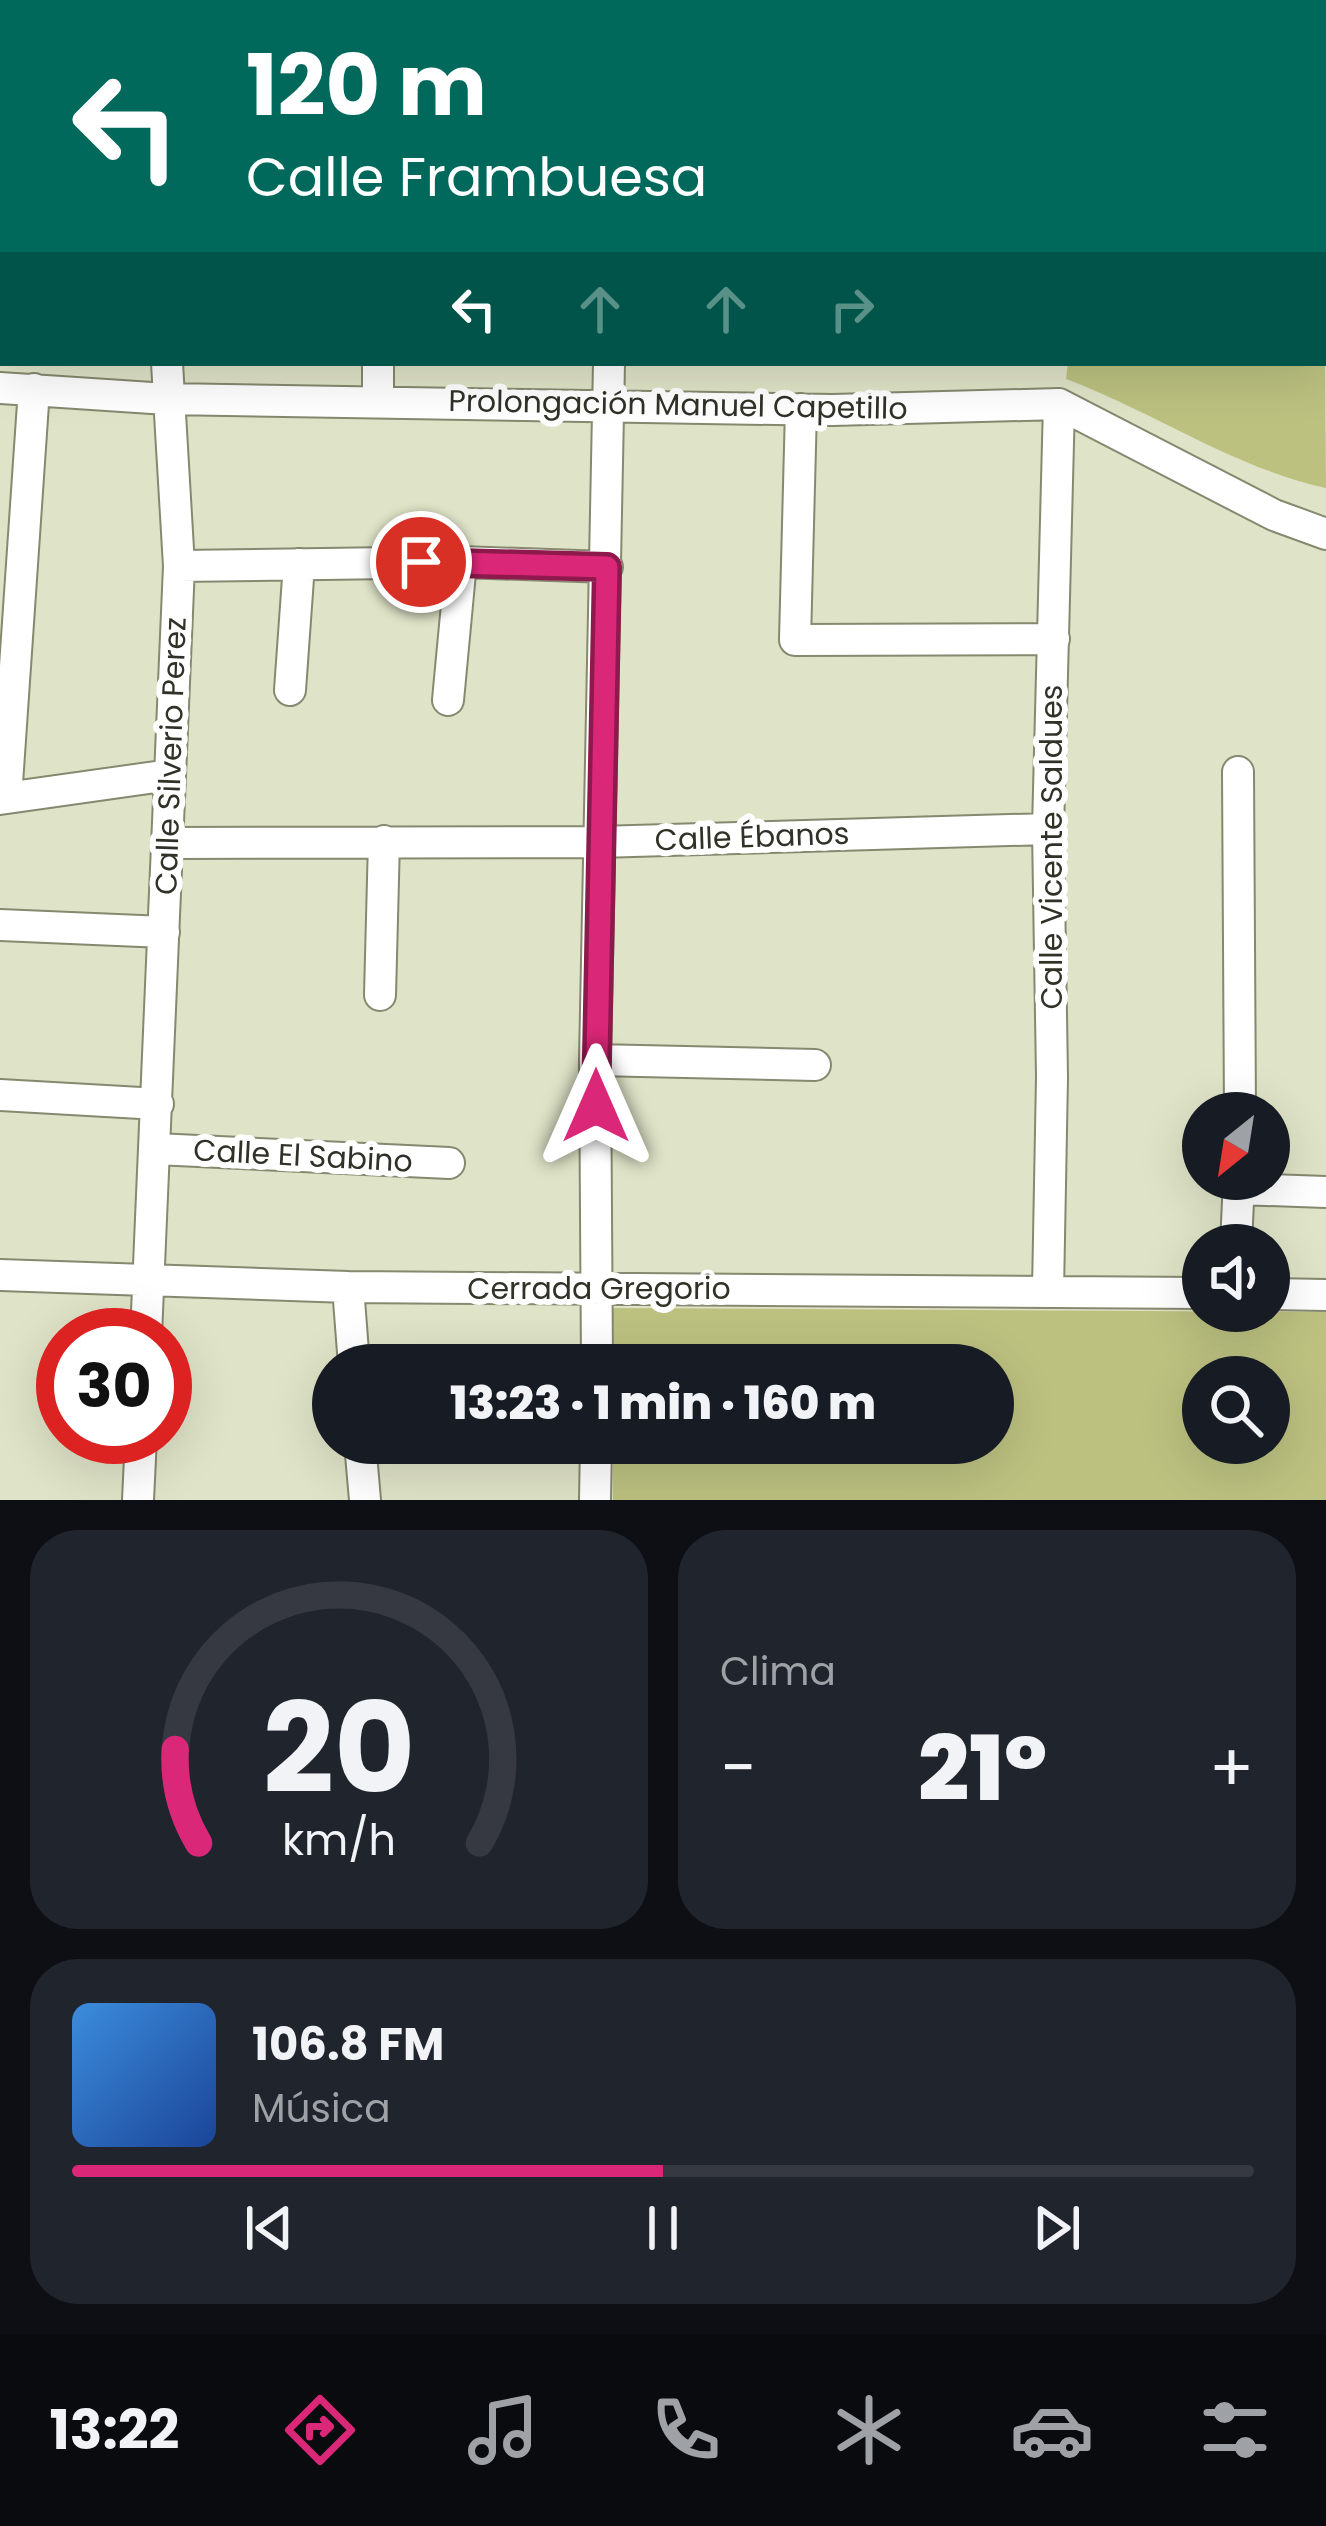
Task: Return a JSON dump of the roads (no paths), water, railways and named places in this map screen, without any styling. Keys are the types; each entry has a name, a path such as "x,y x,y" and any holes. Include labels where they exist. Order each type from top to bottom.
{"street":[{"name":"Calle Silverio Perez","path":"147,1308 178,566 166,366"},
{"path":"378,402 379,366"},
{"path":"597,1344 595,1060 609,366"},
{"name":"Prolongación Manuel Capetillo","path":"0,388 167,399 801,409 1059,404 1274,515 1326,534"},
{"path":"34,389 3,798 170,775"},
{"name":"Calle Vicente Saldues","path":"1048,1291 1052,1077 1048,829 1059,404"},
{"path":"801,409 795,640 1054,639"},
{"path":"178,566 461,562 607,567"},
{"path":"448,700 461,562"},
{"path":"290,690 298,564"},
{"path":"1238,772 1240,1092"},
{"name":"Calle Ébanos","path":"168,843 598,842 1048,829"},
{"path":"380,995 384,841"},
{"path":"0,925 164,932"},
{"path":"595,1060 815,1065"},
{"path":"0,1095 158,1104"},
{"name":"Calle El Sabino","path":"156,1149 449,1163"},
{"path":"1290,1189 1326,1192"},
{"name":"Cerrada Gregorio","path":"0,1275 348,1287 1182,1293"},
{"path":"348,1287 352,1344"},
{"path":"1290,1294 1326,1294"},
{"path":"138,1500 140,1464"},
{"path":"362,1464 365,1500"},
{"path":"595,1500 596,1464"}]}
